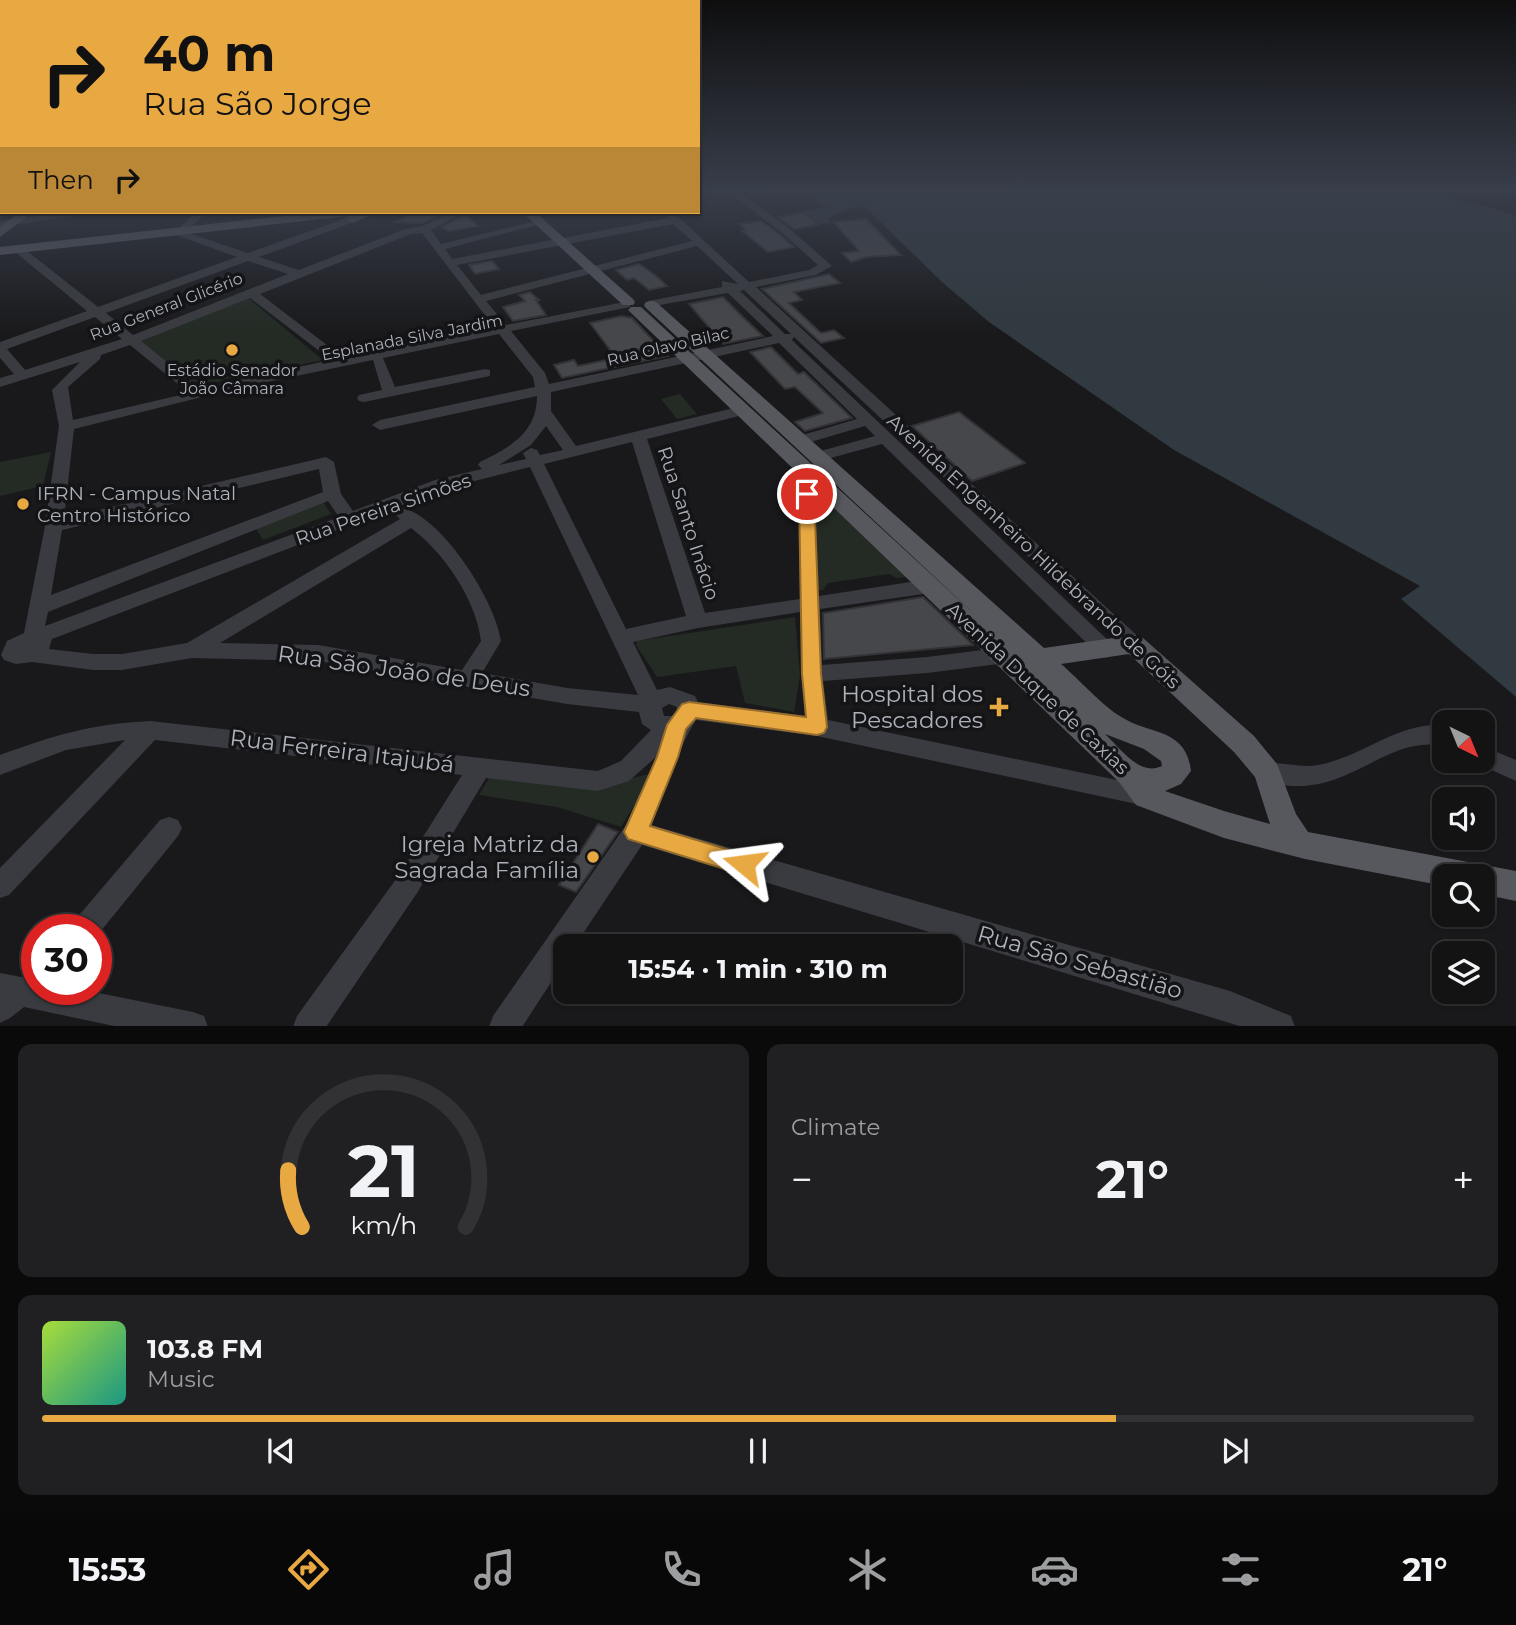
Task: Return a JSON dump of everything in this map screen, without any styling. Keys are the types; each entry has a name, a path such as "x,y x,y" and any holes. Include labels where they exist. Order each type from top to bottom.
{"main road":[{"path":"0,251 116,238"},
{"name":"Avenida Duque de Caxias","path":"557,238 591,271 639,304"},
{"name":"Avenida Duque de Caxias","path":"574,238 607,267 639,304 697,358 798,441 811,464 930,586 1137,785 1164,780 1177,771 1178,763 1172,753 1157,743 1113,726 811,464 742,411 697,358"},
{"path":"1033,654 1106,650 1134,645"},
{"name":"Avenida Engenheiro Hildebrando de Góis","path":"1134,645 1244,744 1267,772 1283,819 1298,843"},
{"path":"1137,785 1237,827 1298,843 1432,870"},
{"path":"1495,882 1516,886"}],"street":[{"path":"195,238 299,274"},
{"path":"23,376 0,349 294,238"},
{"name":"Rua General Glicério","path":"0,383 130,341 391,238"},
{"path":"431,238 540,376 544,392 543,411 536,432 527,443 503,458 441,484"},
{"path":"438,247 465,238"},
{"path":"449,263 585,238"},
{"path":"695,238 736,285"},
{"name":"Esplanada Silva Jardim","path":"67,426 340,361 405,352 736,285 812,273 826,265 794,238"},
{"path":"478,299 699,242"},
{"path":"18,249 200,395"},
{"name":"Avenida Engenheiro Hildebrando de Góis","path":"736,285 805,339 865,396 883,430 967,517 1106,650"},
{"name":"Avenida Engenheiro Hildebrando de Góis","path":"736,285 785,343 844,401 989,510 1134,645"},
{"path":"251,293 340,361"},
{"name":"Rua Olavo Bilac","path":"380,425 697,358 805,339"},
{"path":"21,648 38,611 54,526 67,426 59,390 101,351"},
{"name":"Esplanada Silva Jardim","path":"200,395 233,391 379,361 405,352"},
{"path":"379,361 390,393"},
{"path":"364,398 485,373"},
{"path":"844,401 865,396"},
{"path":"543,411 573,453"},
{"name":"Rua Pereira Simões","path":"21,648 74,625 441,484 742,411"},
{"path":"798,441 883,430"},
{"path":"817,727 810,606 811,464 883,430"},
{"name":"Rua Santo Inácio","path":"639,438 698,621"},
{"path":"527,443 652,704 650,718 656,724 678,721 817,727 1137,785"},
{"path":"54,526 326,462 332,494 348,519"},
{"path":"38,611 332,494"},
{"path":"390,503 442,545 453,560 491,633 487,650 468,678"},
{"path":"967,517 989,510"},
{"path":"192,650 412,520"},
{"path":"621,637 698,621 930,586"},
{"name":"Rua São João de Deus","path":"21,648 93,662 122,662 192,650 318,653 567,696 652,704 670,695 687,702 678,721"},
{"path":"812,674 1033,654"},
{"path":"505,1026 636,832 668,757 678,721"},
{"name":"Rua Ferreira Itajubá","path":"0,765 64,741 111,732 150,730 598,781 610,779 631,769 678,721"},
{"path":"0,887 150,730"},
{"path":"1267,772 1290,778 1336,771 1419,734 1432,734"},
{"path":"1495,761 1516,771"},
{"path":"309,1026 408,884 479,768"},
{"path":"97,914 169,828"},
{"name":"Rua São Sebastião","path":"636,832 1230,1006 1278,1026"},
{"path":"17,993 144,1022 183,1026"}],"shaded area":[{"path":"897,238 1516,238 1516,697 1401,599 1420,586 1174,450 989,322"},
{"name":"Estádio Senador João Câmara","path":"248,298 323,360 198,386 139,340"},
{"path":"680,394 697,414 677,419 661,399"},
{"path":"51,452 43,486 0,496 0,462"},
{"path":"815,489 906,577 897,578 889,574 828,583 823,590 816,590"},
{"path":"323,502 331,514 263,540 255,527"},
{"path":"795,617 800,675 794,712 745,703 736,666 657,677 636,645 637,641"},
{"path":"654,773 621,827 557,807 479,795 491,775 622,780"}],"building":[{"path":"751,238 783,238 794,247 768,252"},
{"path":"848,238 884,238 901,255 866,257 851,262 842,253 859,251"},
{"path":"492,261 499,269 475,274 469,265"},
{"path":"639,264 667,286 649,290 634,278 627,280 616,270"},
{"path":"829,274 840,283 794,292 802,300 789,303 821,333 834,330 844,338 821,343 762,289"},
{"path":"530,292 539,300 536,300 546,315 513,321 503,307 525,301 519,295"},
{"path":"723,297 763,336 723,344 689,304"},
{"path":"621,316 632,318 668,356 562,378 554,365 574,360 578,366 616,358 590,323"},
{"path":"771,347 798,374 804,372 852,418 805,431 795,422 823,413 795,387 785,389 750,352"},
{"path":"959,412 1025,463 972,481 912,426"},
{"path":"923,597 973,645 824,659 823,613"},
{"name":"Igreja Matriz da Sagrada Família","path":"598,824 618,832 576,892 559,885"}],"place":[{"name":"Estádio Senador João Câmara","path":"232,350"},
{"name":"IFRN - Campus Natal Centro Histórico","path":"23,504"},
{"name":"Hospital dos Pescadores","path":"999,707"},
{"name":"Igreja Matriz da Sagrada Família","path":"593,857"}],"route":[{"path":"744,864 636,832 668,757 677,725 686,718 689,710 817,727 812,674 807,494"}]}
